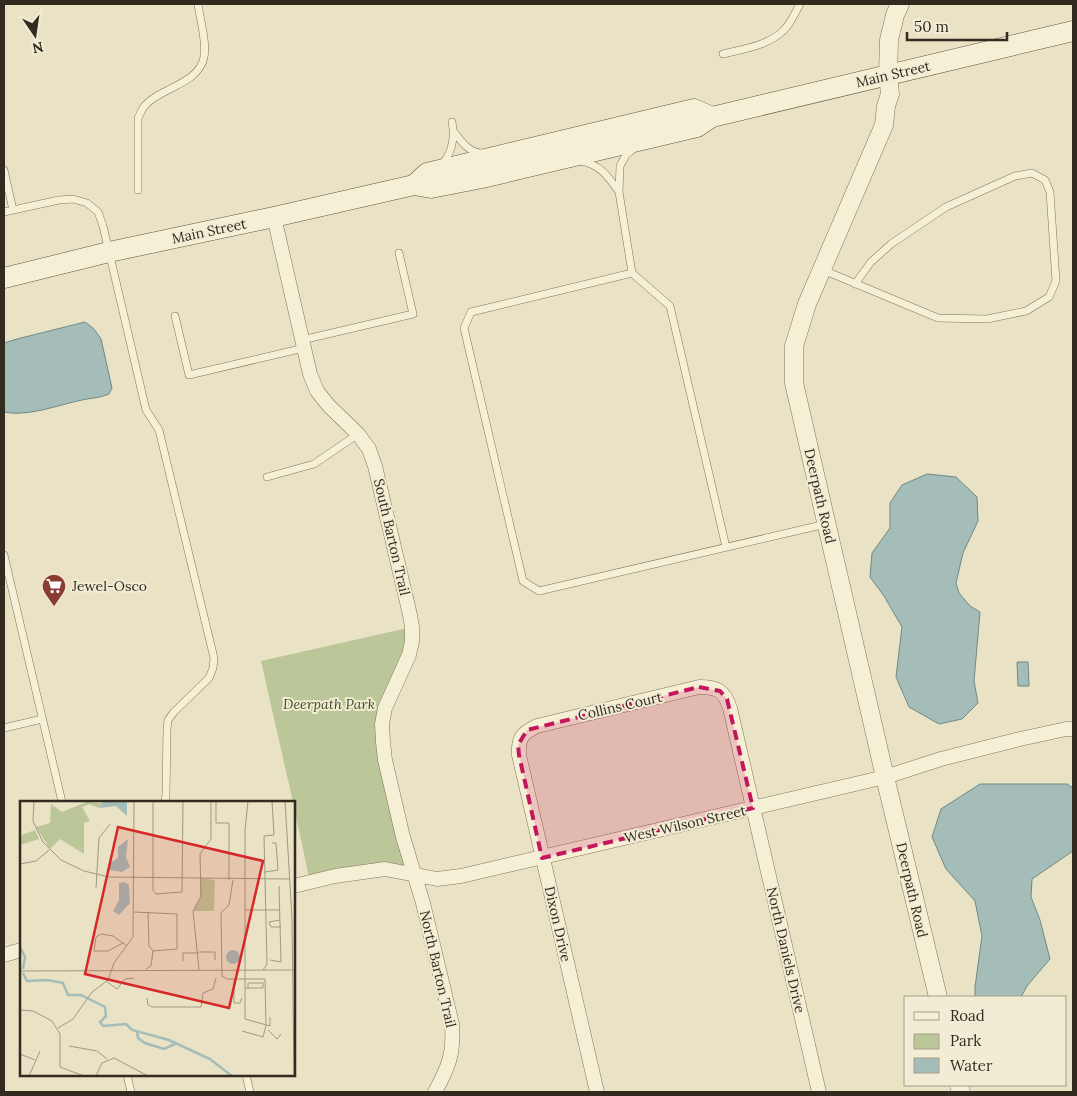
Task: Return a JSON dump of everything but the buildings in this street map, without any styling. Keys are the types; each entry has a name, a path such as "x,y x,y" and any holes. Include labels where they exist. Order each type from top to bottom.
{"main road":[{"name":"Main Street","path":"4,278 109,252 414,185 431,188 482,178 697,127 712,117 1073,31"},
{"name":"Main Street","path":"414,185 427,173 694,109 712,117"}],"street":[{"name":"Deerpath Road","path":"900,4 889,40 888,75 890,94 886,106 884,126 807,304 794,346 794,383 938,996"},
{"name":"South Barton Trail","path":"274,217 310,374 317,391 329,406 358,434 369,449 375,466 412,627 409,655 385,708 382,724 385,760 402,837 414,874"},
{"name":"Collins Court","path":"519,755 518,746 521,736 527,730 537,726 699,687 710,687 720,691 727,699 730,708"},
{"name":"North Daniels Drive","path":"730,708 819,1092"},
{"name":"West Wilson Street","path":"295,886 335,876 385,869 437,879 461,876 885,777 941,758 1020,739 1073,729"},
{"name":"Dixon Drive","path":"519,755 597,1092"},
{"name":"North Barton Trail","path":"414,874 423,903 452,1024 453,1042 450,1060 435,1092"},
{"path":"4,955 20,950"}],"lane":[{"path":"138,190 138,118 142,108 150,101 189,78 198,70 204,59 198,4"},
{"path":"722,54 756,46 770,40 784,30 800,4"},
{"path":"435,171 449,155 454,132 452,122"},
{"path":"454,132 476,153 505,154"},
{"path":"655,138 631,150 626,155 619,171 619,192 632,273 670,306 726,547"},
{"path":"559,160 583,162 596,166 610,179 619,192"},
{"path":"4,170 13,210"},
{"path":"822,270 938,318 987,318 1026,311 1050,297 1056,280 1050,192 1045,180 1032,174 1014,176 946,207 891,244 871,262 856,284"},
{"path":"4,210 73,199 87,203 98,212 103,226 146,410 159,430 214,658 209,678 168,720 165,801"},
{"path":"175,316 189,374 414,314 399,253"},
{"path":"632,273 472,312 464,328 524,581 539,590 827,524"},
{"path":"267,477 314,464 358,434"},
{"path":"4,554 62,801"},
{"path":"4,728 42,720"},
{"path":"127,1076 132,1092"},
{"path":"246,1076 250,1092"}],"highlighted area":[{"path":"699,687 720,691 727,699 753,808 542,858 519,755 518,745 527,730"}],"green space":[{"name":"Deerpath Park","path":"412,627 382,724 414,874 385,869 310,882 295,812 295,801 293,801 261,661"}],"water":[{"path":"85,322 94,329 101,339 112,388 109,394 33,412 4,412 4,343"},
{"path":"927,474 956,477 977,497 978,521 963,553 956,583 959,593 970,606 980,612 974,681 978,703 962,719 939,724 909,707 896,677 902,627 884,596 870,577 872,553 890,528 890,503 902,485"},
{"path":"1017,662 1028,662 1029,686 1018,686"},
{"path":"980,784 1067,784 1073,788 1073,851 1032,879 1031,897 1040,920 1050,959 1027,986 1022,996 975,996 982,936 975,901 946,869 932,837 941,809"}],"place":[{"name":"Jewel-Osco","path":"54,607"}]}
